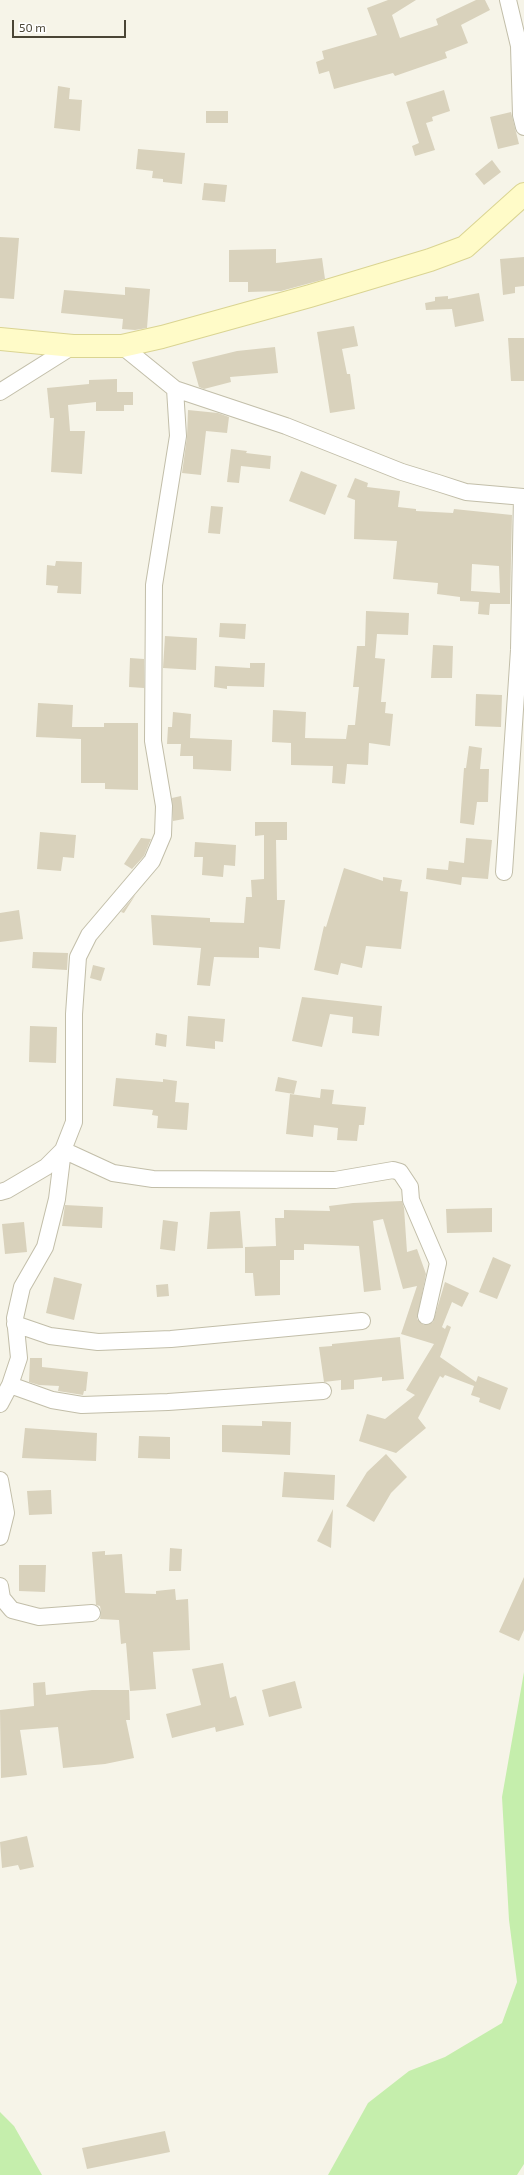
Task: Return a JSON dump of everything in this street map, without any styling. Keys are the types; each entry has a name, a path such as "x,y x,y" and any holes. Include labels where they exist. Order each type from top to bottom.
{"main road":[{"path":"0,339 73,346 122,346 162,337 310,296 465,246 524,194"}],"street":[{"path":"508,0 519,46 521,115 524,127"},
{"path":"0,392 73,346"},
{"path":"122,346 175,389 286,426 402,472 466,492 523,497 519,650 504,872"},
{"path":"0,1404 10,1385 19,1358 15,1324 22,1287 45,1247 57,1198 63,1150 74,1122 74,1014 78,957 89,935 152,861 163,835 164,806 153,741 154,585 178,436 175,389"},
{"path":"0,1192 7,1190 46,1167 63,1150"},
{"path":"63,1150 113,1173 153,1178 335,1180 393,1170 400,1172 410,1187 411,1200 438,1263 426,1316"},
{"path":"15,1324 50,1336 98,1342 171,1339 362,1321"},
{"path":"10,1385 52,1400 82,1405 168,1402 323,1390"},
{"path":"0,1480 6,1513 0,1537"},
{"path":"0,1586 2,1598 12,1610 39,1617 92,1613"}],"green space":[{"path":"524,1672 524,2164 517,2175 328,2175 368,2103 409,2071 445,2057 502,2023 517,1982 509,1920 502,1797"},
{"path":"0,2112 14,2126 42,2175 0,2175"}],"building":[{"path":"388,0 416,0 392,15 400,38 438,25 436,19 476,0 485,0 490,10 461,25 468,43 445,52 447,58 395,76 393,73 334,89 329,71 319,74 316,62 324,59 322,51 377,35 367,8"},
{"path":"58,86 70,88 69,99 82,100 80,131 54,128"},
{"path":"444,90 450,111 432,117 433,121 426,123 435,150 415,156 412,146 419,143 406,102"},
{"path":"206,111 228,111 228,123 206,123"},
{"path":"511,112 519,144 498,149 490,117"},
{"path":"138,149 185,153 182,184 163,182 163,179 152,178 153,171 136,169"},
{"path":"492,160 501,172 484,185 475,174"},
{"path":"204,183 227,185 225,202 202,200"},
{"path":"0,237 19,238 14,299 0,298"},
{"path":"276,249 276,263 322,258 325,279 281,291 248,292 248,282 229,282 229,250"},
{"path":"524,257 524,286 515,287 515,293 503,295 500,259"},
{"path":"125,287 150,289 147,328 135,330 122,329 123,319 61,313 64,290 125,295"},
{"path":"479,293 484,321 455,327 452,309 426,310 425,303 435,301 435,297 448,296 448,299"},
{"path":"354,326 358,346 342,349 347,374 350,374 355,409 330,413 317,332"},
{"path":"508,338 524,338 524,381 511,381"},
{"path":"275,347 278,373 230,377 231,382 204,389 199,387 192,362 237,351"},
{"path":"117,379 117,392 133,392 133,405 124,405 124,411 96,411 96,402 68,405 70,431 85,431 82,474 51,472 54,418 50,418 47,388 89,384 89,380"},
{"path":"188,410 218,413 229,417 227,433 206,431 201,475 182,473 187,437"},
{"path":"231,449 247,451 246,453 271,456 270,469 241,466 239,483 227,482"},
{"path":"301,471 337,485 325,515 289,501"},
{"path":"355,478 368,483 367,487 400,491 398,507 416,509 416,511 453,513 454,509 512,515 510,604 490,604 489,615 478,614 479,602 460,601 460,597 437,594 438,583 393,579 397,541 354,539 355,500 347,497","holes":["472,564 499,566 500,593 471,591"]},
{"path":"211,506 223,507 220,534 208,533"},
{"path":"56,561 82,562 81,594 57,593 58,586 46,585 47,565 55,566"},
{"path":"366,611 409,613 408,635 377,634 375,658 385,659 381,702 386,702 385,713 393,714 390,746 369,743 368,765 347,764 345,784 332,783 333,766 291,765 291,743 272,742 273,710 306,712 305,738 346,739 348,725 355,725 359,687 353,687 357,646 365,646"},
{"path":"220,623 246,624 245,639 219,637"},
{"path":"165,636 197,638 196,670 163,668"},
{"path":"433,645 453,646 452,678 431,678"},
{"path":"130,658 144,659 144,688 129,687"},
{"path":"250,663 265,663 264,687 227,686 227,689 214,687 215,666 250,668"},
{"path":"476,694 502,695 501,727 475,726"},
{"path":"38,703 73,705 72,727 104,727 104,723 138,723 138,790 105,789 105,783 81,783 81,739 36,737"},
{"path":"173,712 191,714 190,738 232,740 231,771 193,769 193,756 180,756 181,744 167,744 168,727 172,727"},
{"path":"469,746 482,748 480,769 489,769 488,802 477,802 474,825 460,823 464,768 466,768"},
{"path":"181,796 184,819 173,821 172,798"},
{"path":"255,822 287,822 287,840 276,840 277,900 285,900 280,949 259,947 259,958 214,957 210,986 197,985 201,948 153,945 151,915 210,918 210,922 244,923 246,897 252,897 251,880 264,879 264,835 255,836"},
{"path":"40,832 76,835 74,858 63,857 61,871 37,869"},
{"path":"141,838 151,839 144,856 132,869 124,864"},
{"path":"466,838 492,840 488,879 462,877 461,885 426,879 427,868 448,870 449,861 464,863"},
{"path":"195,842 236,845 235,866 224,865 223,877 202,875 203,857 194,857"},
{"path":"344,868 383,881 383,877 402,880 400,891 408,892 401,949 366,946 362,968 341,963 338,975 314,970 324,926 326,927"},
{"path":"136,894 124,913 121,912"},
{"path":"19,910 23,939 0,942 0,913"},
{"path":"33,952 68,953 67,970 32,968"},
{"path":"93,965 105,968 101,981 90,978"},
{"path":"302,997 382,1006 379,1036 352,1033 353,1017 330,1014 322,1047 292,1041"},
{"path":"188,1016 225,1019 223,1042 215,1041 215,1049 186,1046"},
{"path":"30,1026 57,1027 56,1063 29,1062"},
{"path":"156,1033 167,1035 166,1047 155,1045"},
{"path":"278,1077 297,1081 294,1094 275,1091"},
{"path":"116,1078 163,1082 163,1079 177,1081 175,1102 189,1103 187,1130 157,1128 158,1116 152,1115 153,1110 113,1106"},
{"path":"321,1089 334,1090 332,1104 366,1107 364,1125 359,1125 357,1141 337,1140 338,1128 314,1125 313,1137 286,1134 290,1094 320,1098"},
{"path":"402,1201 404,1208 407,1252 417,1249 426,1274 417,1319 424,1325 433,1322 445,1282 469,1293 462,1307 452,1302 442,1327 445,1329 447,1325 451,1327 440,1357 476,1382 478,1376 508,1388 500,1410 479,1402 480,1398 471,1395 474,1386 445,1375 443,1378 440,1376 418,1418 426,1428 396,1453 359,1441 367,1414 385,1419 415,1395 406,1390 434,1344 401,1334 417,1286 403,1289 383,1219 373,1221 381,1290 364,1292 359,1246 304,1244 304,1250 294,1250 294,1260 280,1260 280,1295 255,1296 253,1273 245,1273 245,1247 276,1246 275,1218 284,1218 284,1210 330,1211 329,1206 353,1203"},
{"path":"65,1205 103,1207 102,1228 62,1226"},
{"path":"492,1208 492,1232 447,1233 446,1209"},
{"path":"240,1211 243,1248 207,1249 210,1212"},
{"path":"163,1220 178,1222 175,1251 160,1249"},
{"path":"24,1222 27,1252 5,1254 2,1224"},
{"path":"493,1257 511,1265 497,1299 479,1292"},
{"path":"54,1277 82,1284 74,1320 46,1313"},
{"path":"168,1284 169,1296 157,1297 156,1285"},
{"path":"400,1337 404,1379 382,1381 382,1377 354,1380 354,1389 341,1390 341,1380 324,1382 319,1347 332,1346 332,1344"},
{"path":"30,1358 42,1358 42,1367 88,1372 86,1391 84,1391 83,1395 58,1391 59,1386 39,1385 29,1382"},
{"path":"262,1421 291,1422 290,1455 222,1452 222,1425 262,1426"},
{"path":"25,1428 97,1433 96,1461 22,1458"},
{"path":"139,1436 170,1437 170,1459 138,1458"},
{"path":"386,1454 407,1477 391,1493 374,1522 346,1506 367,1472"},
{"path":"284,1472 335,1475 334,1500 282,1497"},
{"path":"51,1490 52,1514 29,1515 27,1491"},
{"path":"333,1509 331,1548 317,1541"},
{"path":"170,1548 182,1549 181,1571 169,1571"},
{"path":"105,1551 105,1555 122,1554 125,1593 156,1594 156,1591 175,1589 176,1600 188,1599 190,1650 153,1652 156,1689 130,1691 126,1643 121,1644 119,1620 100,1619 100,1606 96,1605 92,1552"},
{"path":"19,1565 46,1565 45,1592 19,1591"},
{"path":"524,1577 524,1630 519,1641 499,1632"},
{"path":"223,1663 230,1698 236,1696 244,1725 216,1732 215,1727 172,1738 166,1714 201,1705 192,1669"},
{"path":"295,1681 302,1708 269,1717 262,1690"},
{"path":"45,1682 46,1695 92,1690 129,1690 130,1720 126,1720 134,1758 105,1764 63,1768 58,1727 20,1730 27,1775 1,1778 0,1710 34,1706 33,1683"},
{"path":"27,1836 34,1867 20,1870 18,1865 2,1868 0,1842"},
{"path":"165,2131 170,2152 87,2169 82,2148"}]}
